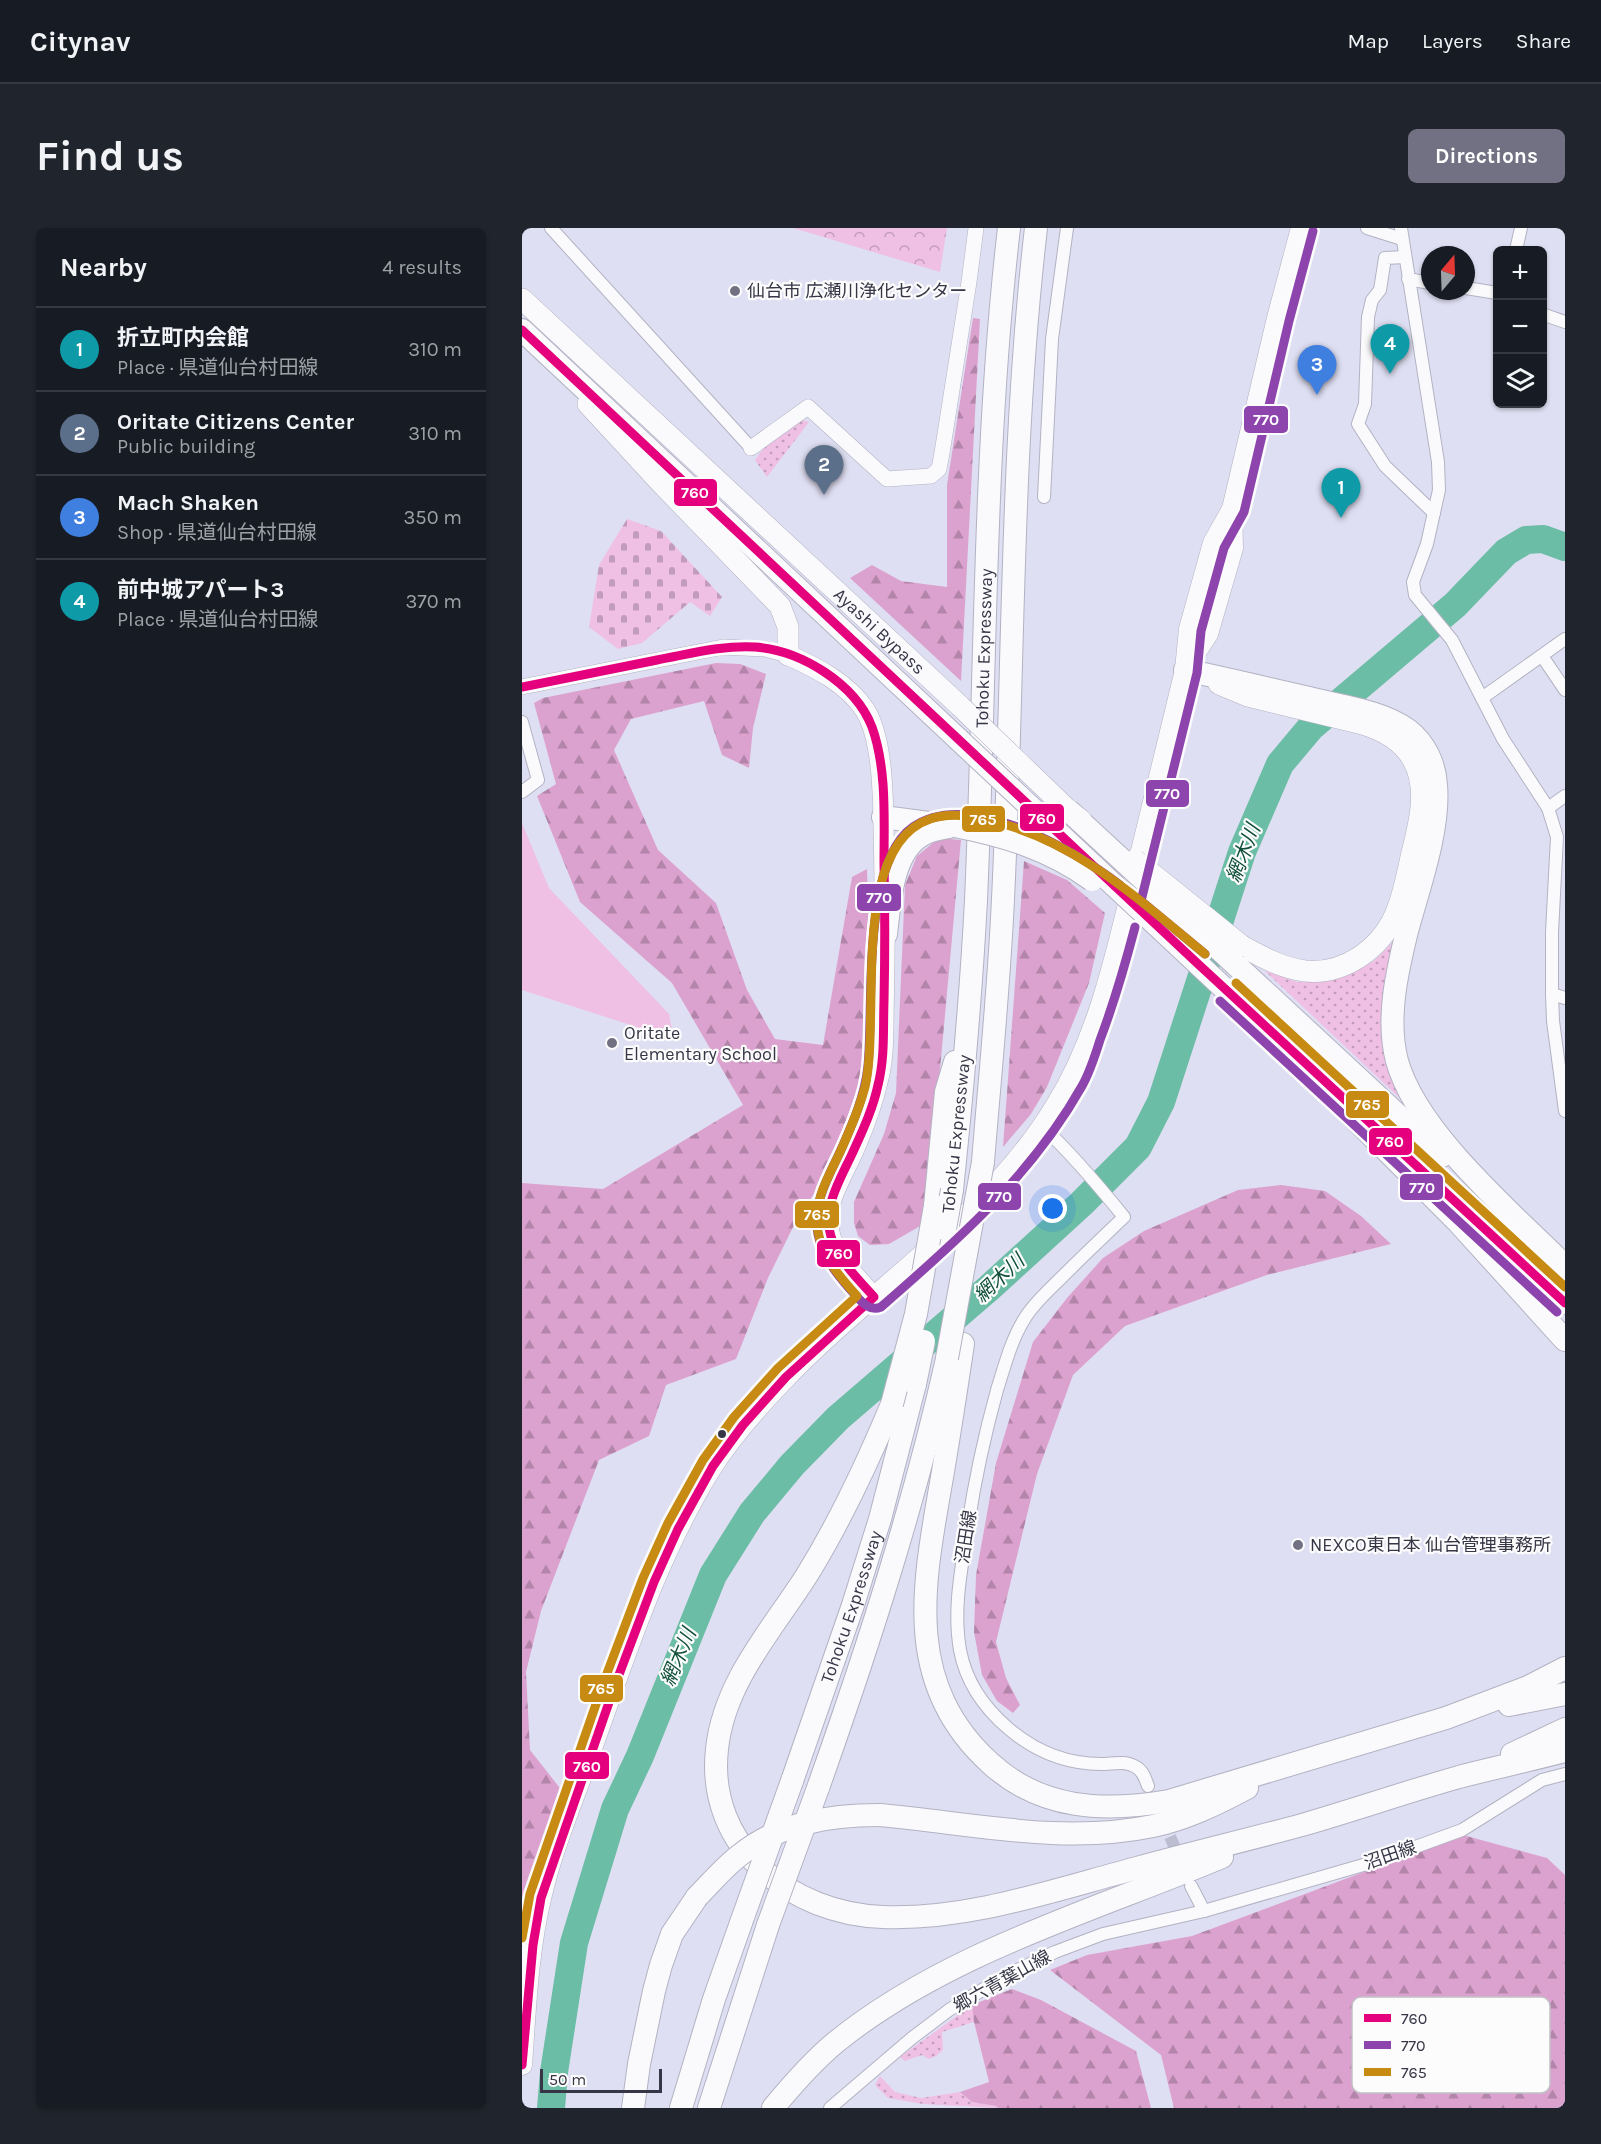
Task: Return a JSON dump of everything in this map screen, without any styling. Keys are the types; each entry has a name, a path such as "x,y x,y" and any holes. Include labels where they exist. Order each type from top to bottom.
{"highway":[{"name":"Tohoku Expressway","path":"681,2108 714,1999 853,1605 880,1519 930,1316 952,1190 968,1017 976,901 993,417 1010,228"},
{"name":"Tohoku Expressway","path":"709,2108 768,1925 849,1699 906,1523 955,1351 973,1275 1003,910 1020,427 1025,336 1036,228"},
{"path":"522,290 574,340 633,403"},
{"name":"Ayashi Bypass","path":"522,299 960,706 1068,810 1239,956 1565,1269"},
{"name":"Ayashi Bypass","path":"522,330 1228,992"},
{"path":"522,341 583,399 780,606 788,627 788,655"},
{"path":"1185,670 1248,683 1279,697 1360,717 1395,723 1409,731 1421,743 1431,762 1436,783 1436,815 1395,991 1393,1035 1396,1058 1402,1078 1427,1119 1447,1144 1565,1269"},
{"path":"1239,956 1264,959 1306,971 1326,970 1361,957 1375,946 1395,915 1421,813 1422,793 1419,775 1414,760 1405,748 1393,737 1360,717"},
{"path":"883,817 955,826 1012,839 1042,850 1062,860 1110,894 1197,963"},
{"path":"886,934 895,879 904,853 922,835 936,829 955,826"},
{"path":"1228,992 1565,1303"},
{"path":"1228,992 1458,1222 1565,1340"},
{"path":"968,1017 946,1092 935,1206 908,1352 892,1404 848,1506 749,1662 733,1693 722,1723 717,1750 721,1805 732,1831 750,1859 772,1879 807,1900 844,1913 879,1917 952,1914 1006,1903 1301,1825 1461,1777 1565,1751"},
{"path":"955,1351 924,1595 925,1633 931,1668 941,1698 956,1726 976,1751 1002,1774 1032,1791 1066,1803 1099,1807 1135,1806 1169,1801 1446,1718 1528,1687 1565,1668"},
{"path":"1446,1718 1565,1694"},
{"path":"1461,1777 1565,1729"},
{"path":"633,2108 639,2064 654,1991 672,1934 697,1897 740,1855 761,1841 790,1827 819,1819 848,1815 879,1815 1036,1833 1079,1834 1154,1826 1219,1803 1285,1768"},
{"path":"773,2108 835,2043 880,2011 921,1986 1024,1936 1301,1825"}],"main road":[{"path":"522,2065 533,1945 541,1898 614,1688 654,1582 678,1529 713,1466 743,1425 786,1377 967,1215 1004,1176 1043,1127 1072,1079 1103,998 1185,670 1208,634 1233,548 1232,509 1277,318 1301,228"},
{"path":"788,655 832,678 851,694 865,711 874,731 879,755 886,934 879,1077 871,1108 856,1146 837,1184 828,1218 833,1244 843,1260 874,1297"}],"street":[{"path":"551,228 751,448 808,407 887,479 931,476 939,469 976,228"},
{"path":"1044,498 1052,339 1067,228"},
{"path":"1367,228 1401,233 1438,462 1439,490 1427,544 1413,582 1415,595 1452,640 1503,739 1548,808 1557,837 1552,932 1552,994 1553,1021 1565,1111"},
{"path":"1517,246 1521,228"},
{"path":"1405,257 1385,258 1380,290 1372,300 1368,317 1365,404 1358,424 1385,466 1434,513"},
{"path":"1408,279 1421,281"},
{"path":"1475,289 1493,292"},
{"path":"1547,315 1565,322"},
{"path":"1482,698 1565,639"},
{"path":"522,687 723,647 742,646 788,655"},
{"path":"1542,656 1565,690"},
{"path":"522,722 538,780 522,792"},
{"path":"1548,808 1565,796"},
{"path":"1552,994 1565,998"},
{"name":"沼田線","path":"1043,1127 1065,1147 1124,1217 1050,1289 1027,1315 1014,1337 992,1408 974,1485 957,1596 960,1650 966,1673 978,1696 1010,1731 1032,1746 1056,1757 1101,1764 1124,1762 1135,1766 1142,1772 1148,1785"},
{"name":"沼田線","path":"1204,1911 1377,1861 1451,1834 1542,1780 1565,1774"},
{"path":"1191,1886 1204,1911"},
{"name":"郷六青葉山線","path":"830,2108 949,2010 1007,1975 1055,1952 1102,1934 1204,1911"}],"green space":[{"path":"793,228 947,228 940,272"},
{"path":"973,318 980,319 961,681 850,578 872,565 901,581 947,587 947,485"},
{"path":"802,420 809,422 767,477 755,460 764,448"},
{"path":"627,519 661,531 722,597 710,616 690,602 642,643 618,649 589,627 599,565"},
{"path":"716,663 740,664 766,674 753,728 749,768 722,755 704,701 631,719 614,750 658,850 716,903 747,990 775,1039 823,1045 852,877 867,869 869,935 864,1051 860,1081 827,1175 798,1217 768,1278 736,1359 666,1385 649,1436 599,1460 541,1611 526,1672 530,1750 563,1792 522,1913 522,1183 603,1189 743,1105 672,983 580,902 537,796 556,784 534,703 543,698"},
{"path":"522,823 549,888 669,1014 674,1039 522,990"},
{"path":"939,838 961,840 934,1135 922,1225 889,1244 870,1245 858,1236 854,1223 854,1202 884,1134 896,1093 905,885 917,856"},
{"path":"1024,861 1067,880 1105,913 1089,983 1047,1087 1031,1114 1003,1147"},
{"path":"1397,938 1407,1105 1264,970 1297,982 1329,981 1353,973 1374,961"},
{"path":"1281,1185 1325,1191 1361,1216 1391,1244 1267,1275 1125,1326 1073,1375 1037,1474 996,1642 1006,1678 1020,1705 1013,1713 997,1701 982,1675 974,1632 976,1575 996,1463 1033,1342 1067,1298 1103,1258 1144,1231 1238,1190"},
{"path":"1463,1835 1547,1858 1565,1875 1565,2108 1174,2108 1161,2055 1050,1970 1087,1955 1192,1936"},
{"path":"1012,1989 1041,2000 1136,2051 1151,2108 998,2108 972,2102 960,2092 989,2082 972,2005"},
{"path":"972,2005 974,2022 942,2032 943,2050 936,2056 929,2059 922,2055 905,2061 900,2057"},
{"path":"880,2076 895,2092 921,2098 960,2092 972,2102 998,2108 923,2104 888,2098 875,2085"}],"waterway":[{"name":"網木川","path":"551,2108 554,2072 574,1943 615,1809 640,1756 713,1575 752,1513 792,1465 838,1418 989,1288 1081,1204 1138,1147 1161,1102 1242,852 1280,764 1311,727 1455,605 1506,552 1526,540 1543,539 1565,547"}],"tunnel":[{"path":"1163,1820 1181,1862"}],"transit line":[{"name":"770","path":"1205,954 1141,901 1197,673 1201,631 1224,548 1244,512 1289,321 1313,231"},
{"name":"760","path":"522,330 1197,963 1565,1303"},
{"name":"760","path":"522,687 730,647 772,649 807,662 824,672 853,696 864,711 877,743 884,794 885,932 883,1043 880,1075 867,1120 833,1197 829,1219 833,1242 841,1257 874,1297 786,1377 743,1425 713,1466 678,1529 654,1582 614,1688 541,1898 533,1945 522,2065"},
{"name":"765","path":"522,1938 530,1894 603,1684 643,1578 668,1523 703,1460 734,1417 778,1368 857,1296 829,1261 820,1241 817,1218 819,1200 825,1183 851,1127 865,1087 869,1057 873,938 878,898 888,863 905,835 930,819 953,815 984,819 1023,830 1052,843 1106,875 1205,954"},
{"name":"770","path":"1120,885 1049,841 1020,828 991,819 962,815 936,817 913,827 896,845 885,871 877,903 871,974 870,1040 864,1088 853,1121 826,1181 817,1212 818,1234 826,1256 844,1282 867,1306 881,1307 965,1232 1016,1178 1062,1118 1082,1086 1092,1064 1115,998 1135,927"},
{"name":"765","path":"1236,983 1565,1287"},
{"name":"770","path":"1220,1001 1557,1312"}],"place":[{"name":"仙台市 広瀬川浄化センター","path":"735,291"},
{"name":"前中城アパート3","path":"1390,374"},
{"name":"Mach Shaken","path":"1317,395"},
{"name":"Oritate Citizens Center","path":"824,495"},
{"name":"折立町内会館","path":"1341,518"},
{"name":"Oritate Elementary School","path":"612,1043"},
{"name":"NEXCO東日本 仙台管理事務所","path":"1298,1545"}]}
